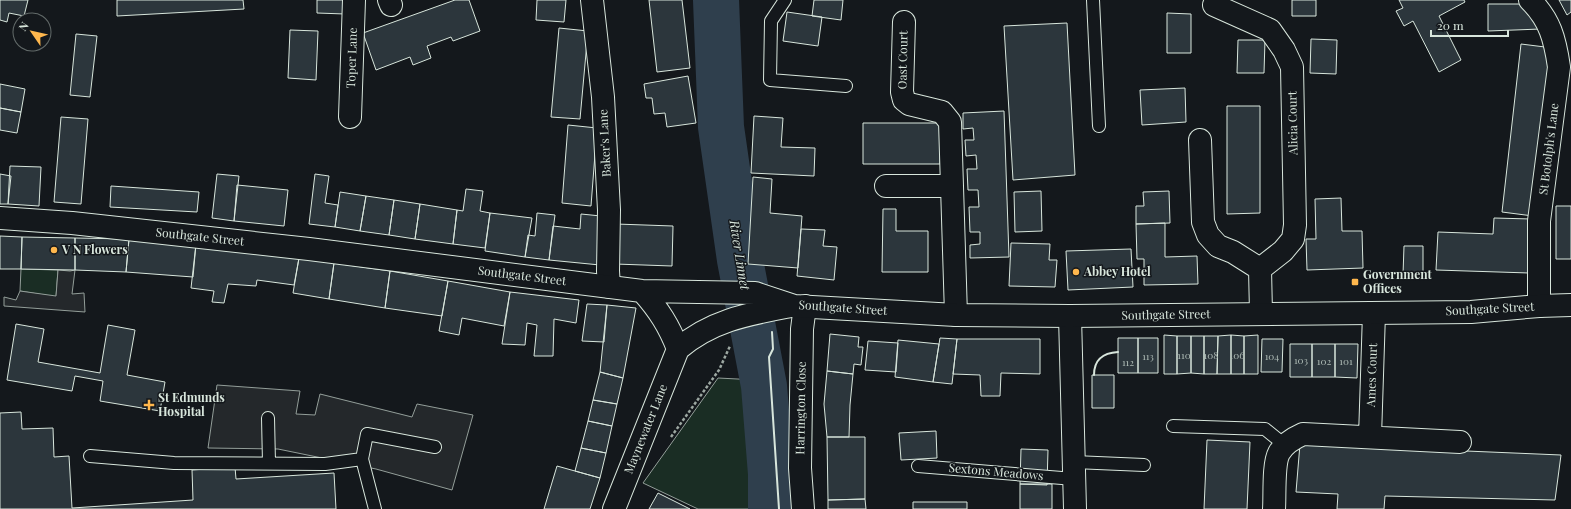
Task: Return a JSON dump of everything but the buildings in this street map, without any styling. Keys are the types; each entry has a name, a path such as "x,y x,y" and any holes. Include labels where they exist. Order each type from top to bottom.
{"street":[{"name":"Toper Lane","path":"350,117 354,0"},
{"name":"Baker's Lane","path":"592,0 603,98 609,210 609,287"},
{"name":"St Botolph's Lane","path":"1530,0 1547,21 1556,42 1559,67 1539,221 1539,306"},
{"name":"Alicia Court","path":"1214,5 1270,30 1284,50 1292,67 1295,225 1293,239 1283,251 1260,269"},
{"name":"Oast Court","path":"904,22 902,92 904,100 909,104 942,112 950,122 956,315"},
{"path":"1200,140 1202,222 1208,234 1218,246 1233,252 1260,269 1261,313"},
{"path":"886,186 952,186"},
{"name":"Southgate Street","path":"0,218 72,223 180,235 747,304 956,315 1070,316 1471,312 1539,306 1571,305"},
{"path":"642,291 658,309 668,326 678,350"},
{"name":"Maynewater Lane","path":"614,509 678,350 692,338 747,304"},
{"name":"Harrington Close","path":"799,306 802,329 800,468 803,509"},
{"name":"Ames Court","path":"1370,437 1374,313"},
{"path":"1070,316 1075,509"},
{"path":"1274,509 1276,464 1279,454 1294,438 1303,434 1460,442"}],"lane":[{"path":"785,0 771,20 770,80 846,86"},
{"path":"1093,0 1098,126"},
{"path":"268,418 269,463"},
{"path":"1174,426 1265,429 1286,446"},
{"path":"375,509 362,459 366,434 435,448"},
{"path":"90,456 174,463 325,464 362,459"},
{"name":"Sextons Meadows","path":"918,466 1074,470 1144,465"}],"path":[{"path":"669,440 719,370 731,344"}],"green space":[{"path":"21,269 58,270 56,297 20,291"},
{"path":"718,378 757,380 766,470 765,509 698,509 643,483"}],"shaded area":[{"path":"58,270 75,270 72,294 84,293 85,312 4,306 4,297 16,300 20,291 56,296"},
{"path":"217,385 300,391 296,414 315,415 320,394 412,417 417,404 473,415 452,490 376,469 278,449 208,448"}],"waterway":[{"name":"River Linnet","path":"716,0 721,127 740,260 764,386 771,474 771,509"}],"wall":[{"path":"772,332 773,349 769,357 779,509"},
{"path":"1094,375 1094,369 1100,358 1104,355 1118,352"}],"place":[{"name":"V N Flowers","path":"54,250"},
{"name":"Abbey Hotel","path":"1076,272"},
{"name":"Government Offices","path":"1355,282"},
{"name":"St Edmunds Hospital","path":"149,405"}]}
